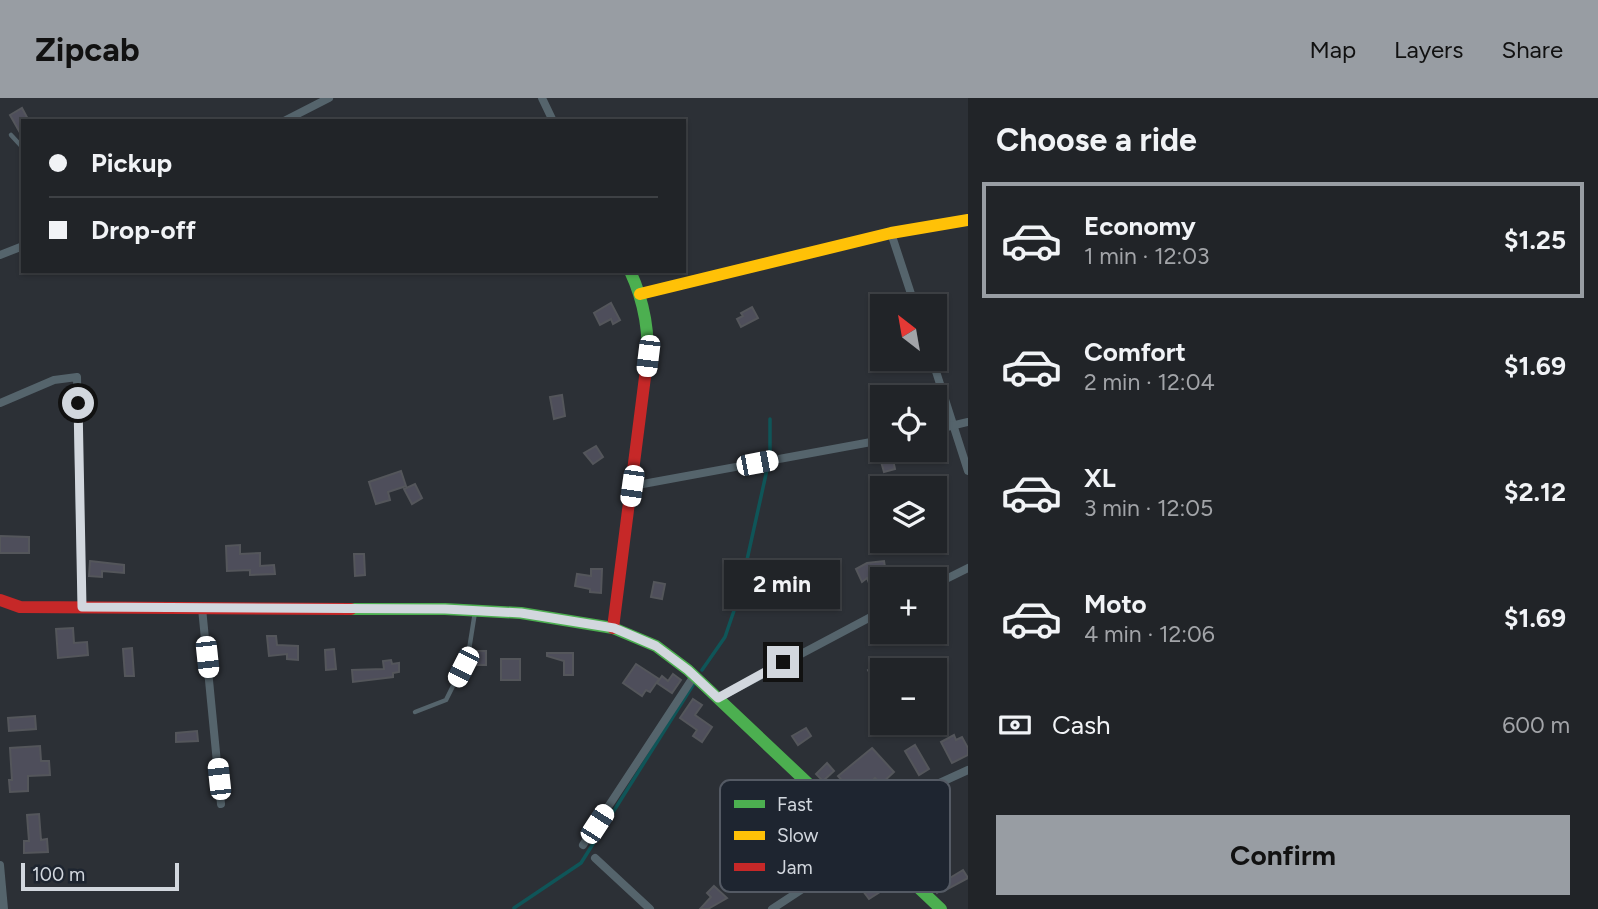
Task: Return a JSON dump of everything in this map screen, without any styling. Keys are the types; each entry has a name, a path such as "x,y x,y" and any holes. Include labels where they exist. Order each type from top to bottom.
{"street":[{"path":"288,119 329,98"},
{"path":"542,98 552,119"},
{"path":"640,294 891,233 968,220"},
{"path":"891,233 911,294"},
{"path":"0,255 21,247"},
{"path":"614,628 648,356 647,318 631,273"},
{"path":"936,371 968,471"},
{"path":"0,403 54,380 77,377 82,607"},
{"path":"947,428 968,422"},
{"path":"632,486 870,442"},
{"path":"947,578 968,568"},
{"path":"0,600 20,607 521,613 614,628 656,646 694,676 806,780"},
{"path":"202,608 221,804"},
{"path":"718,698 870,617"},
{"path":"583,845 694,676"},
{"path":"946,780 968,770"},
{"path":"595,858 650,909"},
{"path":"0,865 4,909"},
{"path":"772,909 798,892"},
{"path":"922,892 940,909"}],"lane":[{"path":"11,135 21,146"},
{"path":"415,712 446,700 468,656 475,611"}],"building":[{"path":"22,108 28,119 21,119 21,134 10,115"},
{"path":"611,303 620,320 613,324 611,319 600,325 594,313"},
{"path":"752,307 758,318 741,327 737,319 743,316 741,313"},
{"path":"562,395 565,416 554,419 550,397"},
{"path":"596,446 603,457 593,464 584,453"},
{"path":"881,462 894,462 895,469 884,472"},
{"path":"401,471 406,486 388,492 390,500 376,504 369,482"},
{"path":"415,484 422,498 412,504 404,489"},
{"path":"0,536 29,537 29,553 0,553"},
{"path":"240,545 240,554 260,553 260,566 274,565 275,574 250,575 250,570 227,571 226,546"},
{"path":"354,554 364,554 365,575 355,576"},
{"path":"90,561 124,565 124,573 102,571 102,577 89,576"},
{"path":"884,561 885,567 870,567 869,583 867,578 862,582 856,569 867,563"},
{"path":"591,569 602,569 601,593 575,586 577,574 591,576"},
{"path":"654,582 665,584 662,599 651,597"},
{"path":"73,628 74,643 87,642 88,655 58,658 56,629"},
{"path":"267,636 276,636 277,645 298,646 298,660 287,659 287,654 269,656"},
{"path":"132,648 134,676 125,676 123,649"},
{"path":"334,649 336,669 326,670 325,650"},
{"path":"486,651 486,665 470,665 473,652"},
{"path":"547,653 573,653 573,675 564,675 564,661 547,656"},
{"path":"501,659 520,659 520,680 501,680"},
{"path":"391,660 392,664 399,663 399,672 393,673 393,677 353,682 352,670 384,669 383,661"},
{"path":"636,664 659,679 650,692 646,690 642,696 623,683"},
{"path":"673,674 681,680 672,693 657,683 662,676 668,681"},
{"path":"693,699 702,705 695,715 712,727 702,742 693,736 697,730 680,718"},
{"path":"35,716 36,729 9,731 8,718"},
{"path":"806,728 811,736 798,745 792,736"},
{"path":"197,731 198,741 176,742 176,733"},
{"path":"954,735 956,740 962,737 968,748 968,755 952,763 941,742"},
{"path":"915,745 929,769 919,775 905,751"},
{"path":"40,746 41,761 49,761 50,775 28,776 28,791 10,792 10,748"},
{"path":"872,748 894,772 885,780 842,780 838,776"},
{"path":"827,763 834,771 824,780 816,774"},
{"path":"39,814 41,840 47,839 48,852 24,853 24,841 29,841 27,815"},
{"path":"963,870 968,878 950,888 950,878"},
{"path":"714,886 727,898 708,909 700,909 711,897 707,893"},
{"path":"864,892 880,892 869,899"}],"waterway":[{"path":"770,419 770,453"},
{"path":"702,670 725,637 739,596 768,465"},
{"path":"514,908 581,863 693,685"}],"traffic: fast":[{"path":"631,273 645,319 648,344 646,369"},
{"path":"351,609 445,609 521,613 613,628 656,646 688,670 804,780"},
{"path":"923,892 941,909"}],"traffic: slow":[{"path":"640,294 891,233 968,220"}],"traffic: jam":[{"path":"613,628 646,369"},
{"path":"0,600 20,607 351,609"}],"route":[{"path":"78,403 82,607 445,609 521,613 586,622 614,628 656,646 688,670 718,698 783,662"}]}
